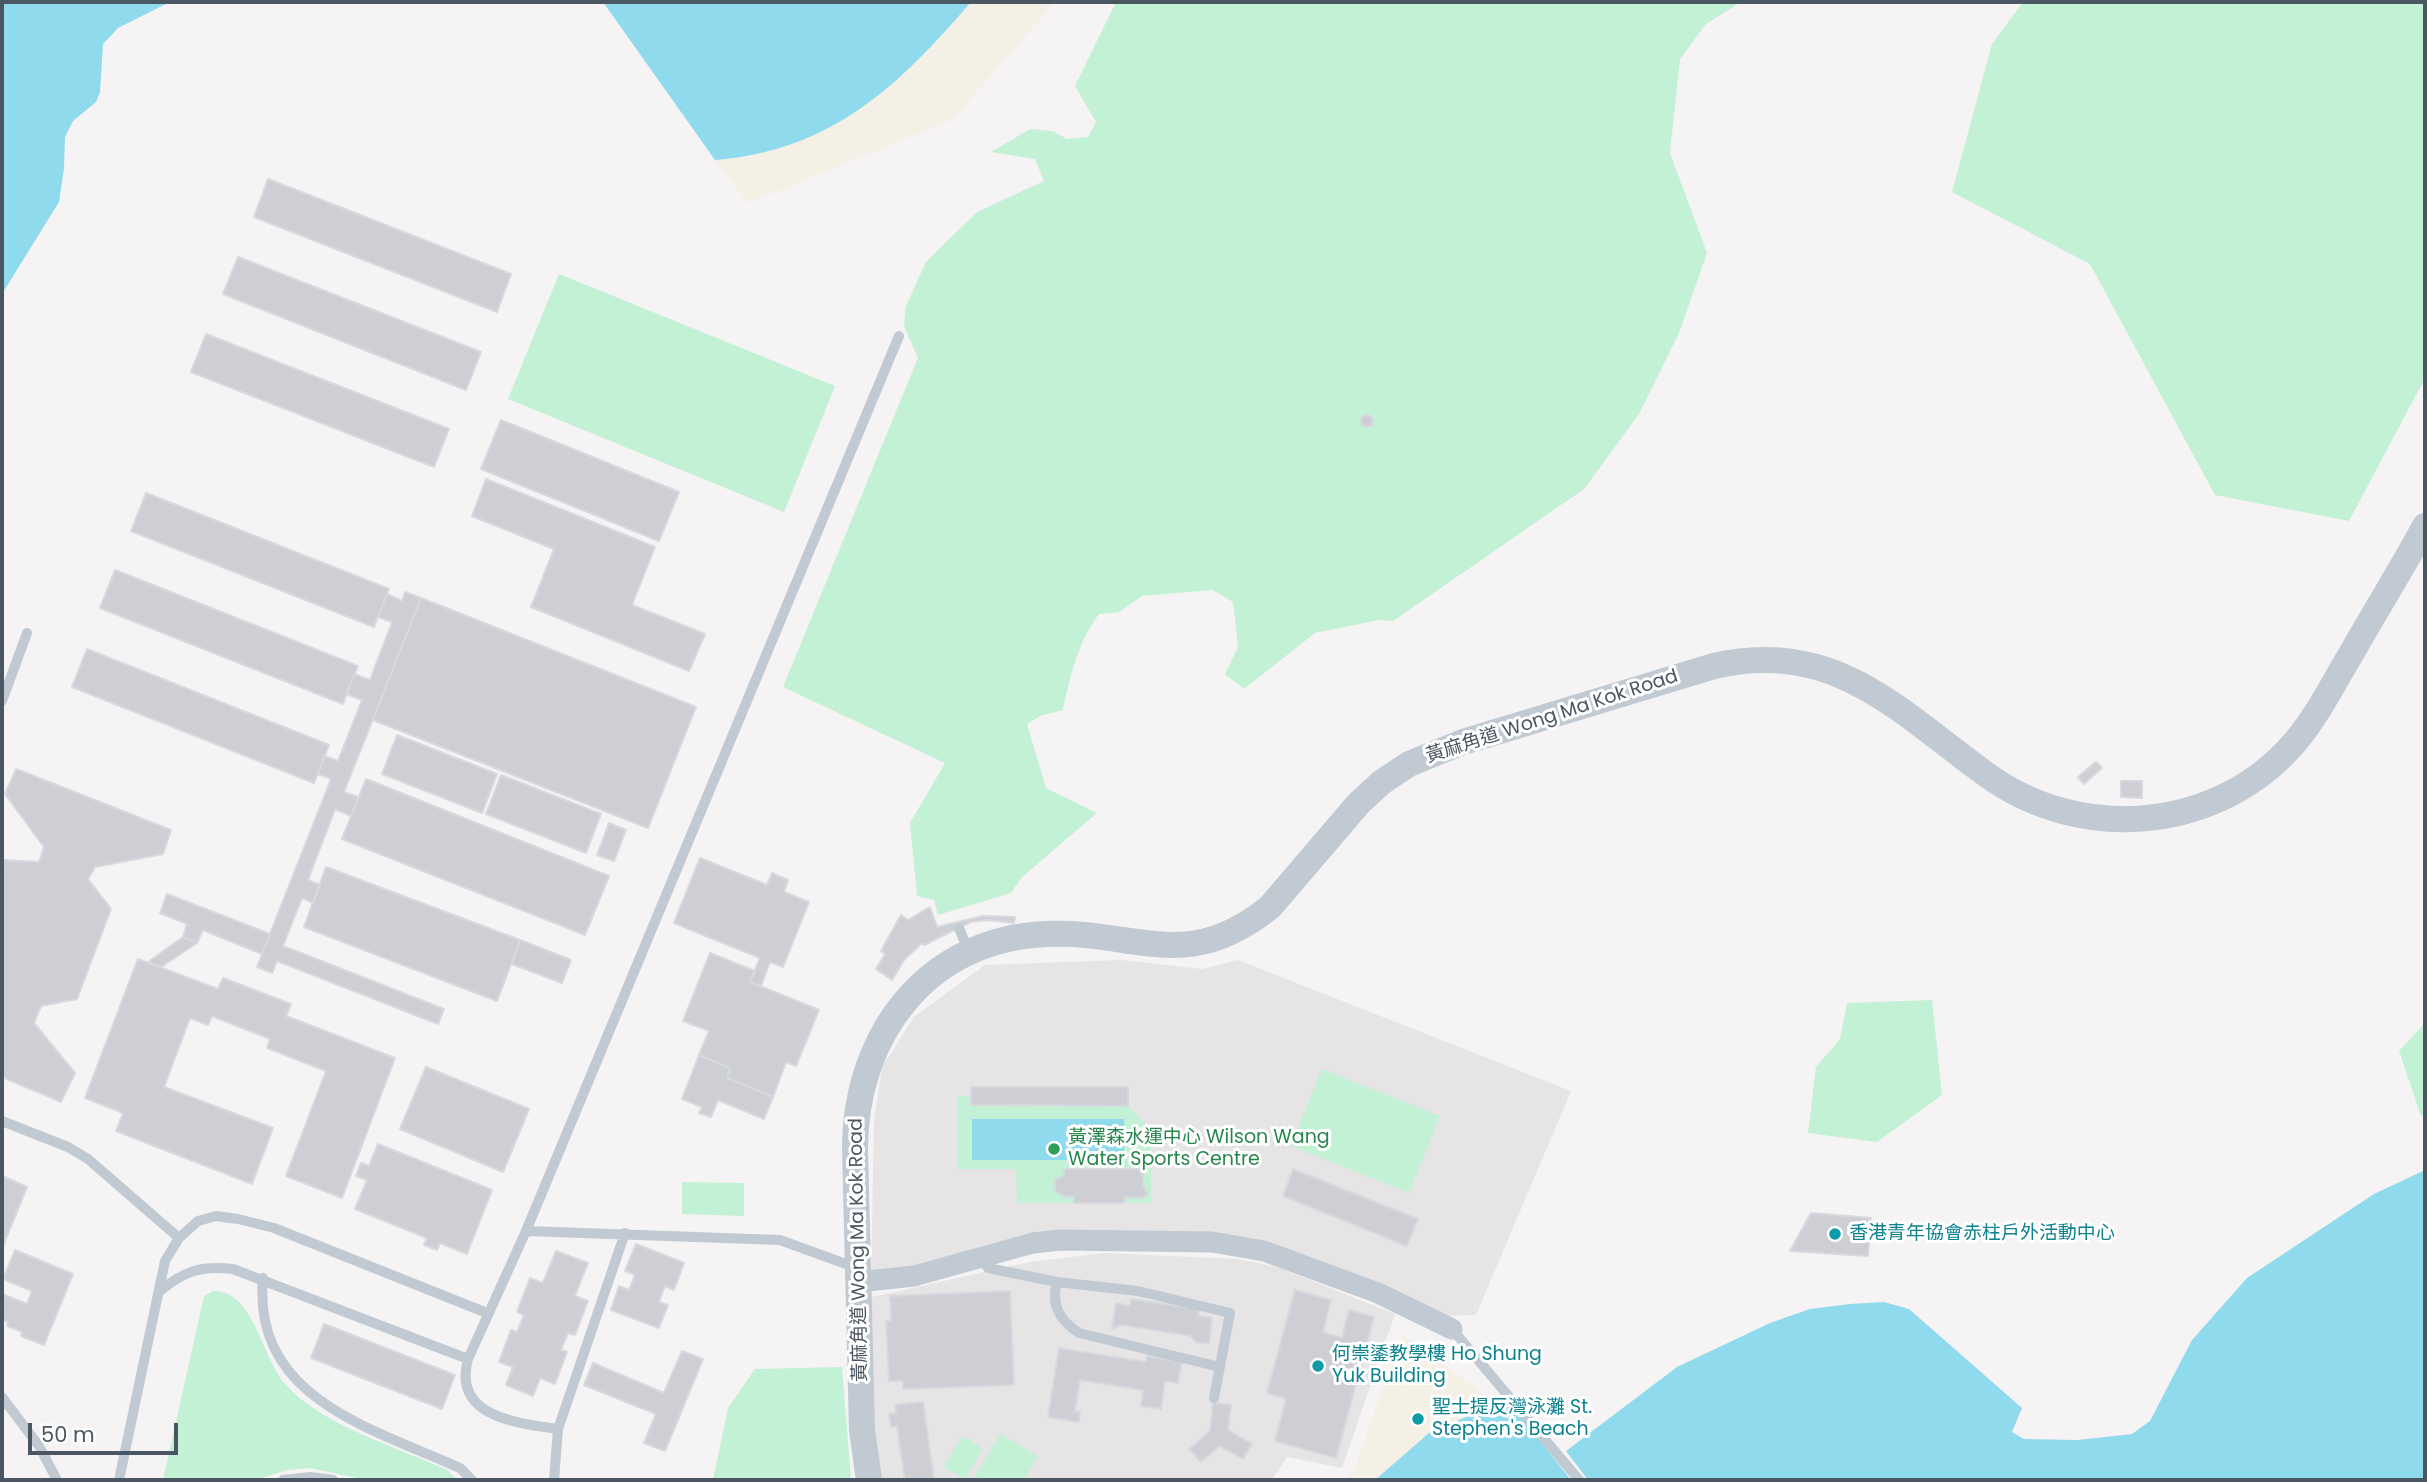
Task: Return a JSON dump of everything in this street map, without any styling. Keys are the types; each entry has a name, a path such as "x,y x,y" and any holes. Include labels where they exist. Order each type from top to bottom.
{"street":[{"name":"黃麻角道 Wong Ma Kok Road","path":"869,1480 862,1430 855,1129 866,1068 885,1028 911,994 937,972 964,940 1005,940 1039,934 1085,934 1156,946 1189,944 1223,935 1255,919 1270,907 1364,797 1409,764 1463,742 1714,666 1748,660 1806,663 1849,677 1919,722 1989,777 2048,807 2089,817 2118,820 2145,820 2180,813 2218,799 2256,778 2299,738 2425,526"},
{"path":"858,1275 914,1276 1033,1243 1070,1239 1197,1241 1241,1245 1378,1293 1452,1329"}],"lane":[{"path":"558,1429 505,1419 477,1405 465,1387 464,1374 468,1359 526,1231 899,336"},
{"path":"2,701 27,634"},
{"path":"2,1121 68,1147 88,1159 179,1238"},
{"path":"119,1480 160,1291 164,1261 179,1238 198,1221 216,1216 274,1228 487,1313"},
{"path":"526,1231 780,1240 858,1275"},
{"path":"554,1480 558,1429 625,1233"},
{"path":"980,1258 988,1268 1057,1282 1138,1291 1230,1313 1214,1398"},
{"path":"160,1291 177,1277 200,1268 233,1269 468,1359"},
{"path":"263,1279 262,1314 273,1348 281,1364 305,1391 335,1410 460,1468 472,1480"},
{"path":"1057,1282 1053,1297 1058,1313 1067,1325 1079,1333 1220,1367"},
{"path":"1452,1329 1579,1480"},
{"path":"2,1397 39,1446 57,1480"},
{"path":"283,1480 310,1477 333,1480"}],"shaded area":[{"path":"1121,960 1202,969 1238,960 1571,1091 1476,1315 1441,1316 1297,1253 1090,1230 871,1279 874,1123 882,1067 915,1016 985,965"},
{"path":"1104,1253 1238,1259 1277,1267 1395,1314 1342,1468 1287,1457 1272,1480 879,1480 863,1299 1030,1262"}],"green space":[{"path":"1116,2 1741,2 1706,24 1680,59 1670,153 1707,253 1679,333 1639,414 1584,489 1393,621 1379,620 1315,633 1244,689 1225,674 1238,647 1233,602 1213,590 1142,596 1119,612 1099,614 1080,648 1063,710 1040,716 1027,724 1046,788 1097,813 1022,877 1011,893 938,915 934,900 917,896 910,823 945,763 783,687 918,358 904,326 906,306 926,262 977,212 1044,181 1035,159 991,152 1030,129 1053,131 1067,139 1088,137 1096,122 1075,86"},
{"path":"2023,2 2425,2 2425,378 2349,521 2215,495 2090,264 1952,192 1992,44"},
{"path":"559,274 835,386 784,512 508,399"},
{"path":"1932,1000 1942,1095 1877,1142 1808,1133 1816,1067 1840,1039 1847,1003"},
{"path":"2425,1023 2425,1113 2421,1116 2399,1051"},
{"path":"1322,1069 1440,1116 1409,1193 1291,1146"},
{"name":"黃澤森水運中心 Wilson Wang Water Sports Centre","path":"971,1087 1128,1087 1128,1106 1151,1129 1151,1203 1017,1203 1016,1169 957,1169 957,1096 971,1096"},
{"path":"682,1182 744,1183 744,1216 682,1214"},
{"path":"213,1291 227,1294 238,1301 255,1327 277,1372 300,1399 318,1412 361,1434 447,1470 457,1480 366,1480 310,1468 288,1470 254,1480 163,1480 204,1296"},
{"path":"842,1367 851,1480 713,1480 728,1408 755,1369"},
{"path":"1000,1434 1038,1456 1024,1480 973,1480"},
{"path":"962,1436 983,1448 965,1479 944,1467"}],"sand":[{"path":"971,2 1055,2 952,120 748,203 715,160 749,157 927,53"},
{"name":"聖士提反灣泳灘 St. Stephen's Beach","path":"1402,1334 1498,1405 1429,1433 1375,1480 1341,1480 1353,1473"}],"water":[{"path":"2,2 170,2 118,28 103,44 100,92 96,102 73,121 65,137 59,202 2,294"},
{"path":"603,2 971,2 917,61 860,109 828,128 794,143 756,154 715,160"},
{"path":"972,1119 1124,1119 1124,1160 972,1160"},
{"path":"2425,1170 2425,1480 1588,1480 1566,1451 1677,1367 1770,1323 1810,1309 1884,1302 1909,1309 2022,1408 2012,1432 2024,1439 2077,1440 2132,1434 2150,1421 2192,1340 2247,1278 2374,1194"},
{"path":"1507,1399 1571,1480 1375,1480 1429,1433"}],"building":[{"path":"268,179 511,274 497,312 254,217"},
{"path":"238,257 481,352 466,390 223,294"},
{"path":"206,334 449,429 434,467 191,372"},
{"path":"1367,415 1373,421 1367,427 1361,421"},
{"path":"501,420 679,492 659,541 481,469"},
{"path":"486,479 655,547 632,605 705,634 689,671 531,607 554,549 472,516"},
{"path":"146,493 389,589 374,627 131,531"},
{"path":"115,570 358,666 343,704 100,608"},
{"path":"405,592 421,598 344,792 358,797 351,816 335,809 308,880 320,885 313,903 302,898 283,946 444,1009 438,1024 277,961 272,973 257,967 331,779 318,774 325,756 338,761 362,700 346,694 354,674 370,680 392,622 378,617 387,594 402,601"},
{"path":"421,598 696,707 648,828 373,720"},
{"path":"87,649 329,745 314,783 72,687"},
{"path":"397,735 497,774 482,813 382,774"},
{"path":"2096,762 2102,768 2084,784 2078,777"},
{"path":"16,769 171,830 163,854 95,867 88,879 111,909 77,999 41,1006 34,1023 75,1073 61,1102 2,1077 2,869 5,860 39,862 44,847 5,794"},
{"path":"501,775 601,814 586,853 486,814"},
{"path":"366,779 609,876 585,935 342,839"},
{"path":"2121,781 2142,781 2142,798 2121,797"},
{"path":"609,823 626,830 614,861 597,855"},
{"path":"700,858 767,885 772,873 788,880 784,892 809,902 783,967 770,962 761,986 750,982 760,958 674,923"},
{"path":"326,867 520,940 497,1001 304,927"},
{"path":"167,894 270,934 262,954 203,930 197,943 183,937 187,924 160,913"},
{"path":"930,907 937,927 983,916 1015,917 1014,923 988,920 971,922 924,945 922,943 904,960 892,980 876,969 885,954 881,951 901,915 908,920"},
{"path":"183,937 197,943 161,967 148,962"},
{"path":"520,940 571,960 562,983 512,964"},
{"path":"710,953 755,971 750,982 819,1010 796,1066 786,1062 773,1097 727,1078 730,1068 699,1055 709,1031 683,1021"},
{"path":"138,959 218,989 223,978 291,1004 286,1016 395,1058 342,1198 286,1176 326,1071 267,1048 270,1039 212,1016 208,1025 190,1018 164,1087 273,1128 252,1184 116,1131 123,1113 85,1098"},
{"path":"699,1055 730,1068 727,1078 773,1097 764,1119 718,1100 711,1117 699,1113 702,1107 682,1099"},
{"path":"426,1067 529,1109 503,1172 400,1129"},
{"path":"971,1087 1128,1087 1128,1106 971,1105"},
{"path":"378,1144 492,1190 467,1254 440,1243 437,1250 424,1245 427,1238 355,1209 367,1180 356,1176 361,1163 369,1166"},
{"path":"1064,1169 1143,1169 1143,1185 1148,1194 1143,1198 1124,1197 1124,1203 1074,1203 1074,1196 1064,1197 1055,1191 1055,1180 1064,1175"},
{"path":"1293,1169 1418,1219 1407,1246 1283,1196"},
{"path":"2,1176 27,1187 3,1246 2,1245"},
{"name":"香港青年協會赤柱戶外活動中心","path":"1811,1213 1871,1218 1868,1256 1790,1251"},
{"path":"636,1244 684,1263 674,1290 665,1286 659,1302 668,1305 659,1328 611,1310 619,1286 629,1290 635,1275 625,1271"},
{"path":"15,1250 73,1274 44,1345 21,1336 22,1332 7,1326 8,1322 2,1319 2,1294 27,1304 32,1291 3,1279"},
{"path":"556,1251 588,1263 575,1296 588,1301 575,1335 568,1333 561,1350 567,1352 555,1384 540,1378 533,1396 506,1385 513,1367 499,1362 511,1330 517,1332 524,1315 517,1312 530,1278 543,1283"},
{"name":"何崇鋈教學樓 Ho Shung Yuk Building","path":"1295,1290 1331,1300 1323,1332 1342,1338 1349,1310 1374,1317 1336,1458 1275,1441 1286,1399 1267,1393"},
{"path":"1010,1291 1014,1385 903,1389 903,1381 889,1381 886,1321 891,1321 890,1296"},
{"path":"1131,1299 1199,1309 1198,1316 1212,1318 1209,1344 1196,1342 1191,1336 1122,1325 1112,1329 1116,1303 1130,1306"},
{"path":"324,1324 455,1375 442,1409 311,1358"},
{"path":"1059,1348 1146,1362 1147,1356 1182,1362 1178,1383 1165,1381 1161,1409 1141,1406 1143,1390 1080,1380 1075,1411 1080,1412 1079,1422 1048,1417"},
{"path":"682,1351 703,1359 665,1451 644,1443 656,1414 584,1385 593,1363 664,1393"},
{"path":"923,1402 934,1480 905,1480 897,1426 891,1427 889,1414 896,1413 895,1405"},
{"path":"1213,1403 1231,1405 1228,1430 1252,1444 1243,1459 1220,1446 1201,1462 1189,1449 1210,1431"}],"place":[{"name":"黃澤森水運中心 Wilson Wang Water Sports Centre","path":"1054,1149"},
{"name":"香港青年協會赤柱戶外活動中心","path":"1835,1234"},
{"name":"何崇鋈教學樓 Ho Shung Yuk Building","path":"1318,1366"},
{"name":"聖士提反灣泳灘 St. Stephen's Beach","path":"1418,1419"}]}
